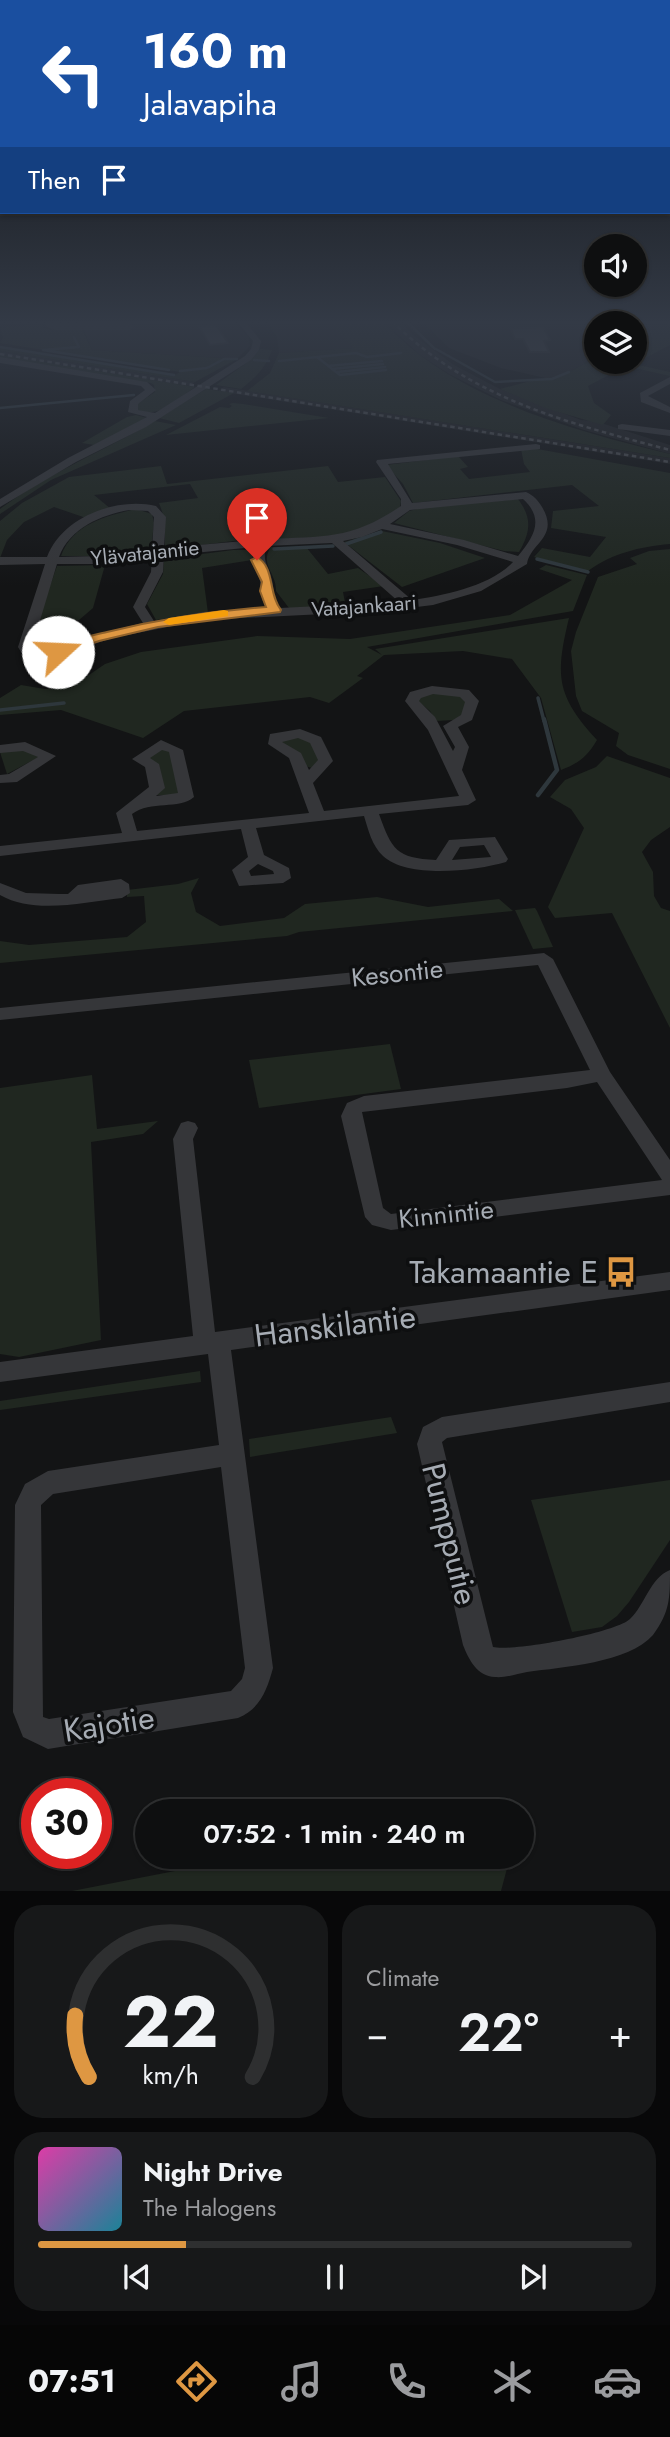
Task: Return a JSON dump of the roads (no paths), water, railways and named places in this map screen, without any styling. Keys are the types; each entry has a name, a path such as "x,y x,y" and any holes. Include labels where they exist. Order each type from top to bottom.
{"street":[{"path":"133,409 133,412 157,416"},
{"path":"0,504 72,460 167,409"},
{"path":"622,427 670,433"},
{"path":"407,507 402,492 380,462 536,447"},
{"name":"Vatajankaari","path":"53,561 40,604 28,626 24,647 29,654 39,659 94,639 151,625 216,614 275,610 359,610 410,605 449,597 483,586 508,573 523,561 537,542 543,523 536,503 526,495 407,507"},
{"path":"53,561 60,542 72,530 98,516 136,506 148,507 158,513 160,529 157,572 139,607 151,625"},
{"name":"Ylävatajantie","path":"0,561 100,560 262,543 335,540 358,535 381,525 407,507"},
{"path":"265,522 257,560 267,582 265,591 269,603 275,610"},
{"path":"381,525 460,542 523,561"},
{"path":"335,540 356,563 386,582 410,605"},
{"path":"0,851 468,800 434,727 426,713 414,706 412,701 415,695 432,690 464,693 472,701 467,718 450,726 434,727"},
{"path":"450,726 462,747 454,772"},
{"path":"131,838 124,813 137,803 157,788 152,764 139,759 161,744 176,750 186,797 137,803"},
{"path":"0,749 26,746 49,756 12,779 1,778"},
{"path":"305,783 318,817"},
{"path":"370,812 390,854 440,866"},
{"path":"248,826 257,858"},
{"path":"0,888 18,896 73,898"},
{"name":"Kesontie","path":"0,1014 544,959 602,1074 670,1175"},
{"name":"Kinnintie","path":"602,1074 566,1081 364,1103 354,1108 351,1116 373,1211 380,1219 391,1222 670,1187"},
{"name":"Kajotie","path":"188,1128 183,1139 230,1454 259,1668 254,1687 238,1704 48,1734 33,1727 27,1712 27,1698 28,1505 34,1492 48,1483 230,1454"},
{"name":"Hanskilantie","path":"0,1372 670,1281"},
{"name":"Pumpputie","path":"670,1392 442,1428 432,1435 429,1444 477,1644 483,1657 494,1663 610,1644 631,1636 643,1625 670,1583"}],"waterway":[{"path":"346,544 381,532"},
{"path":"274,549 333,546"},
{"path":"537,559 588,572"},
{"path":"538,698 544,721"},
{"path":"0,710 64,703"},
{"path":"538,795 557,770 544,719"}],"railway":[{"path":"343,409 670,462"},
{"path":"534,409 670,450"}],"place":[{"name":"Takamaantie E","path":"621,1272"}]}
